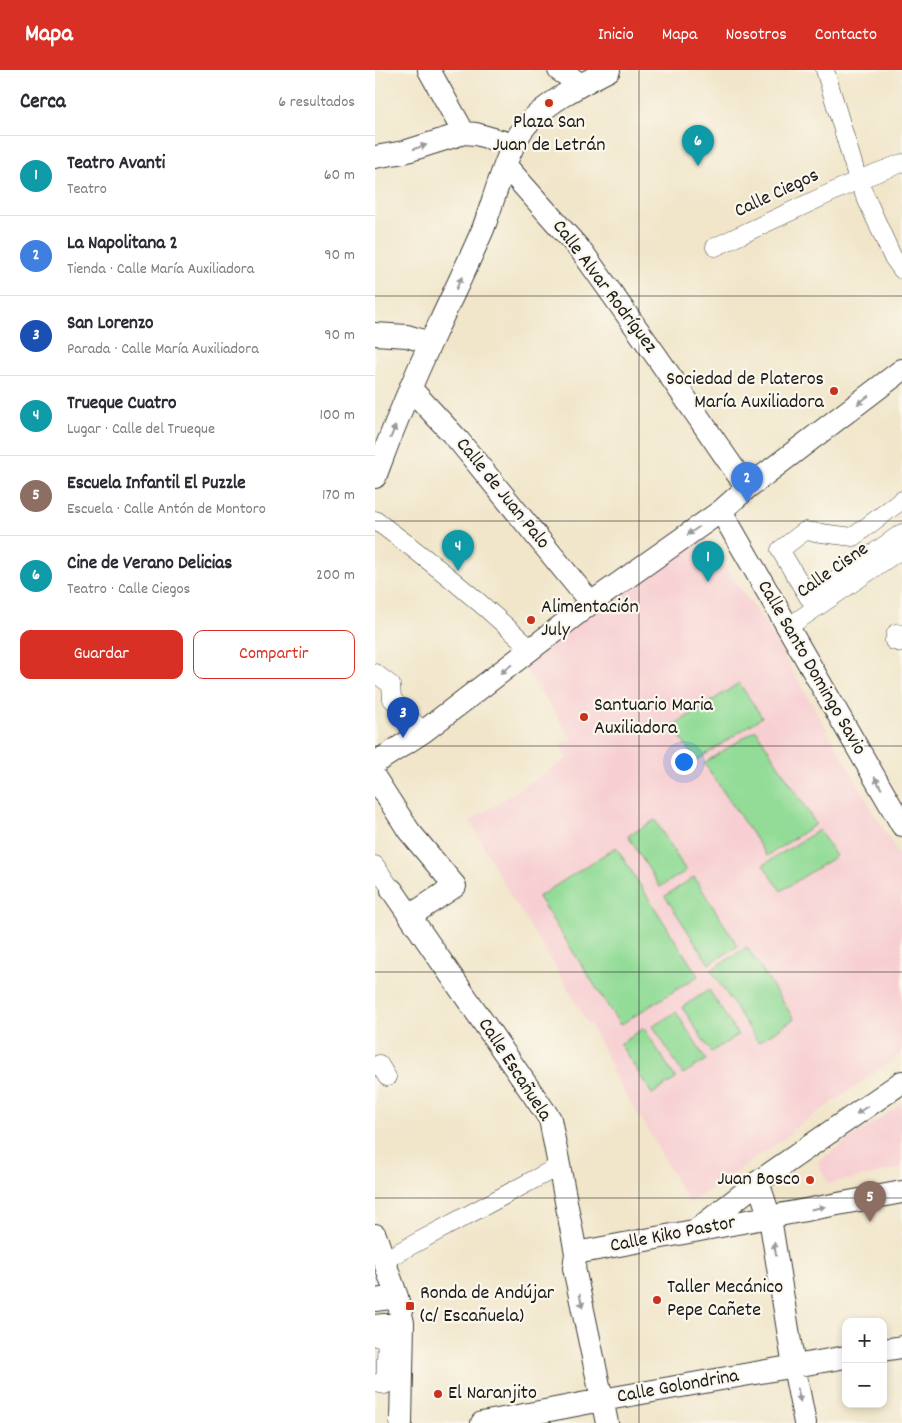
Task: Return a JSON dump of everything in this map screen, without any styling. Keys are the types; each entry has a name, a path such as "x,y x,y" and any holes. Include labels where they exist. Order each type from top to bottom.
{"street":[{"path":"429,70 470,134"},
{"path":"559,70 586,77"},
{"path":"375,475 411,388 467,267 514,145 527,125 561,96 586,77 609,70"},
{"path":"825,70 858,180 892,256 902,270"},
{"path":"375,158 470,134 514,145"},
{"name":"Calle Ciegos","path":"715,247 858,180 902,163"},
{"name":"Calle Alvar Rodríguez","path":"506,166 583,253 747,488"},
{"path":"375,334 407,336 431,343"},
{"path":"375,763 423,732 591,603 721,511 747,488 902,370"},
{"name":"Calle de Juan Palo","path":"411,388 459,441 591,603"},
{"path":"902,500 853,537 805,531 780,550 809,598 902,533"},
{"name":"Calle Santo Domingo Savio","path":"721,511 902,825"},
{"path":"375,520 411,546 483,605 531,649"},
{"name":"Calle Cisne","path":"788,628 902,549"},
{"path":"902,634 896,633 894,641 902,643"},
{"path":"375,672 391,685 391,700 423,732"},
{"path":"375,778 409,831 455,886 411,916"},
{"name":"Calle Escañuela","path":"375,865 550,1119 576,1253 574,1268 607,1423"},
{"path":"696,1230 758,1182 902,1082"},
{"path":"384,1260 559,1166"},
{"path":"758,1182 770,1218 805,1423"},
{"name":"Calle Kiko Pastor","path":"576,1253 902,1192"},
{"path":"375,1236 397,1297 403,1323 401,1423"},
{"path":"375,1300 397,1297"},
{"path":"375,1326 403,1323"},
{"path":"375,1337 387,1336 385,1385 375,1384"},
{"path":"887,1349 902,1347"},
{"name":"Calle Golondrina","path":"482,1423 842,1358"}],"shaded area":[{"path":"700,531 769,629 902,861 902,1054 689,1204 644,1123 611,1069 612,1066 590,1024 588,1024 561,976 507,890 470,821 568,758 560,746 572,738 521,664"},
{"path":"902,1103 902,1168 828,1184 817,1162"}],"green space":[{"path":"739,683 762,717 696,761 673,726"},
{"path":"756,730 816,824 767,856 704,763"},
{"path":"655,820 686,871 660,887 628,836"},
{"path":"819,830 836,856 781,891 763,865"},
{"path":"616,847 698,976 620,1025 538,897"},
{"path":"694,877 738,946 709,964 665,896"},
{"path":"747,947 794,1019 758,1042 711,970"},
{"path":"709,990 738,1035 711,1052 682,1007"},
{"path":"676,1012 706,1060 683,1074 653,1026"},
{"path":"644,1028 676,1079 652,1094 620,1044"}],"place":[{"name":"Plaza San Juan de Letrán","path":"549,103"},
{"name":"Cine de Verano Delicias","path":"698,166"},
{"name":"Sociedad de Plateros María Auxiliadora","path":"834,391"},
{"name":"La Napolitana 2","path":"747,503"},
{"name":"Trueque Cuatro","path":"458,571"},
{"name":"Teatro Avanti","path":"708,582"},
{"name":"Alimentación July","path":"531,620"},
{"name":"Santuario Maria Auxiliadora","path":"584,717"},
{"name":"San Lorenzo","path":"403,738"},
{"name":"Juan Bosco","path":"810,1180"},
{"name":"Escuela Infantil El Puzzle","path":"870,1222"},
{"name":"Taller Mecánico Pepe Cañete","path":"657,1300"},
{"name":"Ronda de Andújar (c/ Escañuela)","path":"410,1306"},
{"name":"El Naranjito","path":"438,1394"}]}
